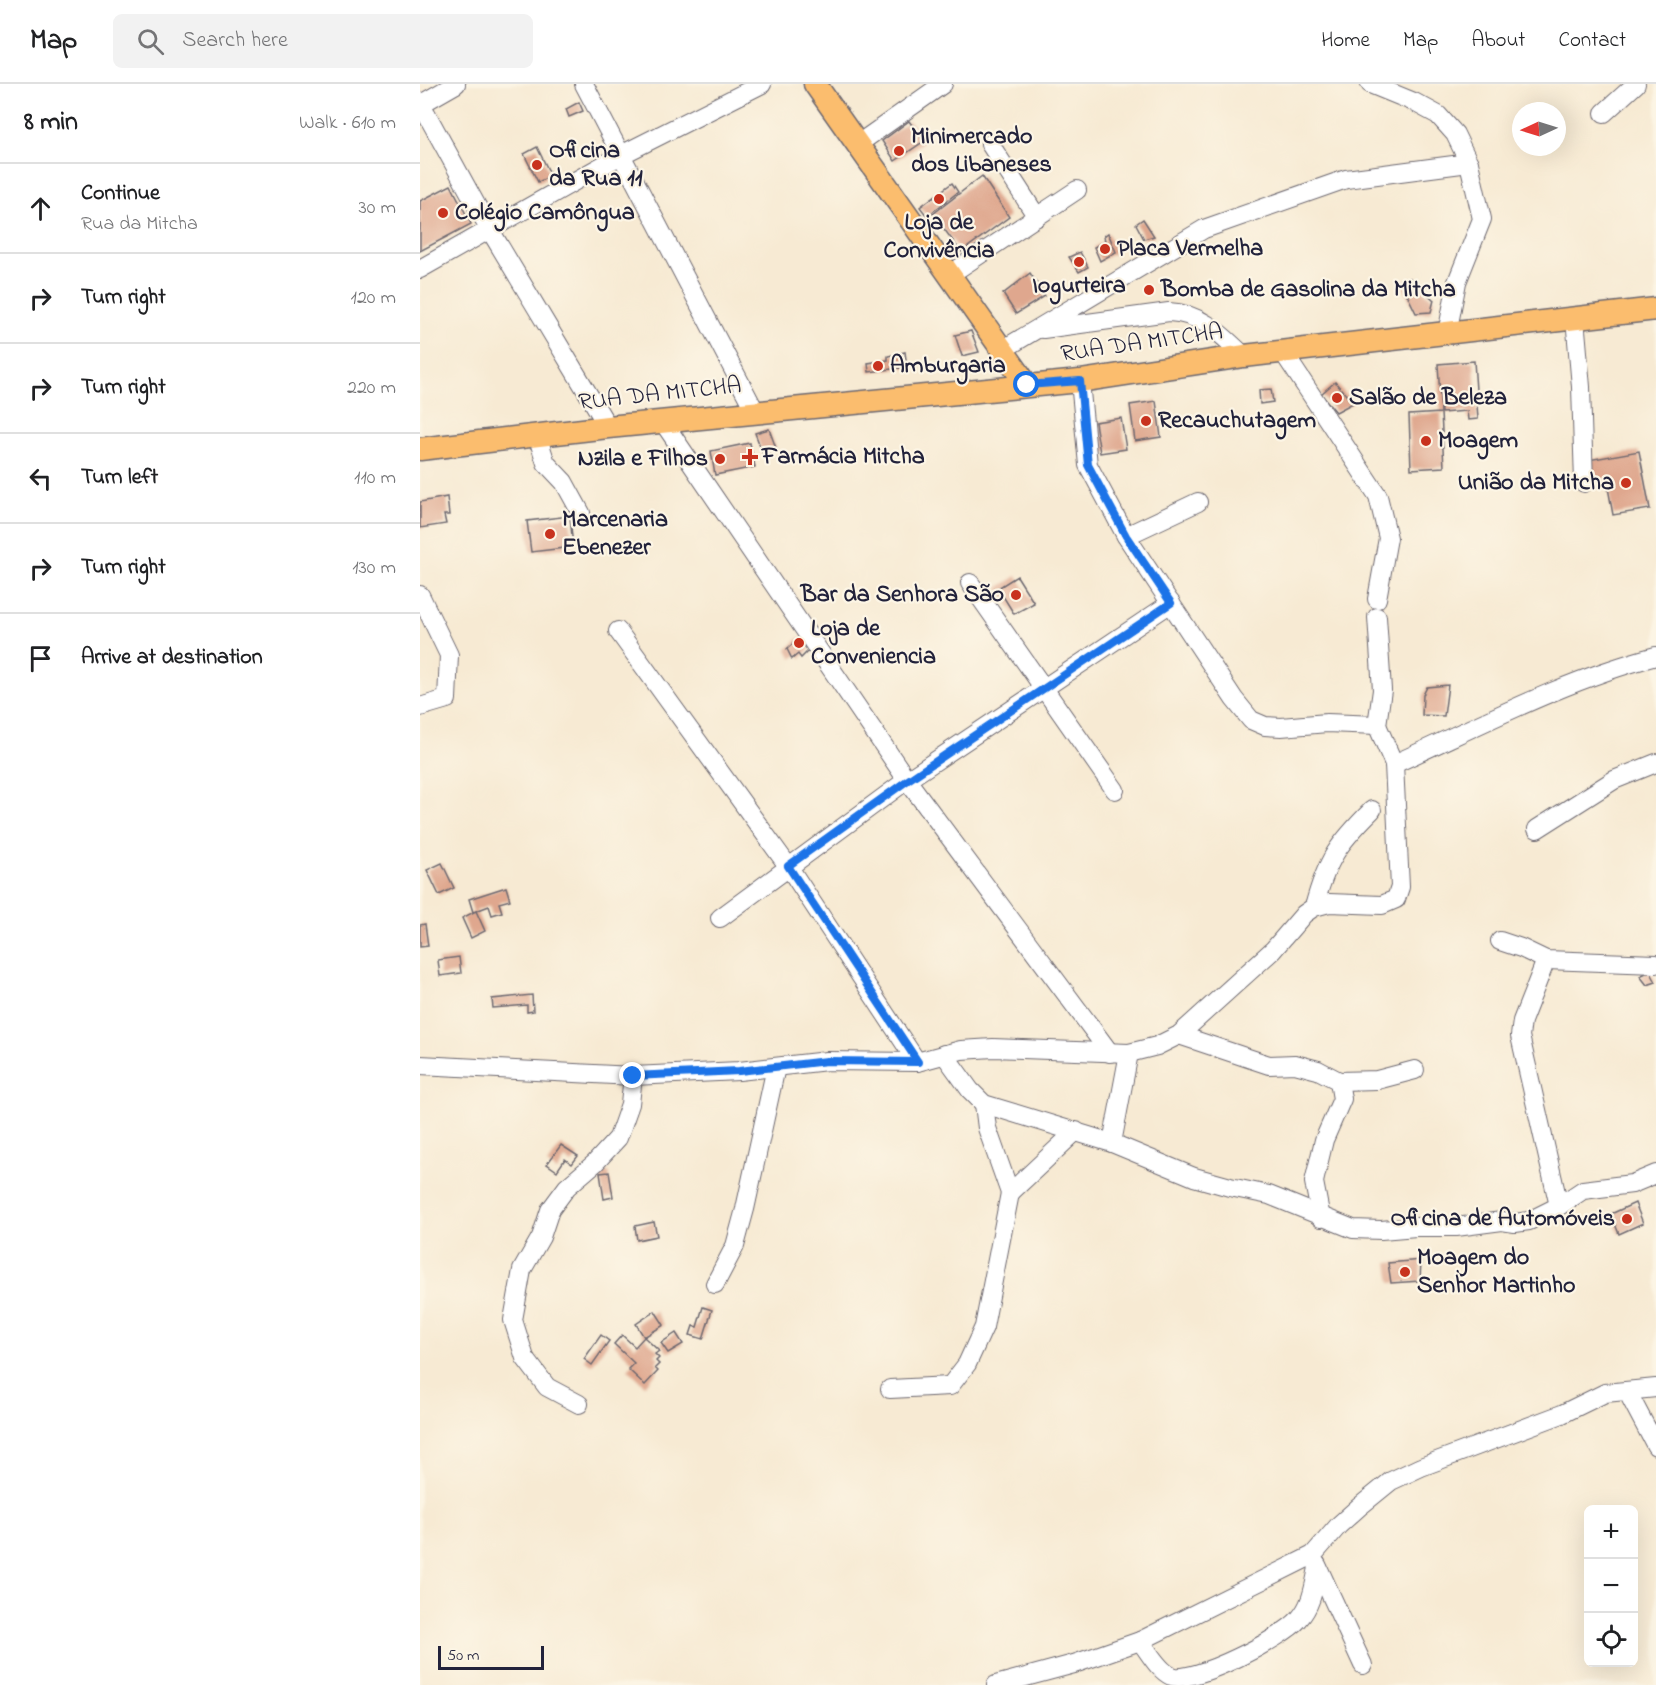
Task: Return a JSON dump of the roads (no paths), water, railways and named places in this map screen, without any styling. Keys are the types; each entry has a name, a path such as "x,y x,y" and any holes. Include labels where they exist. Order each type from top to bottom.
{"main road":[{"path":"815,84 1027,385"},
{"name":"RUA DA MITCHA","path":"420,449 608,427 1080,381 1244,356 1656,309"}],"street":[{"path":"456,84 420,103 490,230 608,427"},
{"path":"584,84 756,413"},
{"path":"420,269 621,155 762,84"},
{"path":"858,144 943,84"},
{"path":"1370,84 1414,102 1438,116 1455,134 1468,163 1482,219 1457,282 1447,334"},
{"path":"1604,113 1636,84"},
{"path":"990,144 1037,217"},
{"path":"1002,350 1204,229 1346,179 1468,163"},
{"path":"949,275 1077,190"},
{"path":"1036,330 1183,312 1198,318 1244,356"},
{"path":"1575,318 1581,387 1584,483"},
{"path":"420,1065 633,1076 739,1071 827,1061 918,1062 961,1050 993,1048 1129,1053 1157,1046 1179,1035 1273,951 1304,914 1314,907 1329,903 1382,905 1396,899 1400,887 1394,764 1377,725 1381,711 1382,690 1377,608 1388,538 1378,496 1283,352"},
{"path":"1080,381 1088,465 1126,536 1234,699 1251,720 1265,726 1281,727 1327,723 1377,725"},
{"path":"663,422 908,780 1110,1053"},
{"path":"537,435 546,463 564,482 581,513"},
{"path":"1126,536 1198,502"},
{"path":"970,584 1115,790"},
{"path":"420,595 449,655 447,699 420,707"},
{"path":"720,918 908,780 1171,603"},
{"path":"618,632 788,866 918,1062"},
{"path":"1394,764 1542,696 1656,656"},
{"path":"1538,829 1614,780 1656,763"},
{"path":"1314,907 1323,876 1334,854 1345,838 1372,810"},
{"path":"1500,941 1546,960 1656,964"},
{"path":"1546,960 1522,1021 1520,1036 1559,1206"},
{"path":"1179,1035 1255,1062 1269,1065 1295,1064 1318,1070 1339,1081 1377,1080 1415,1070"},
{"path":"1112,1143 1129,1053"},
{"path":"944,1054 970,1090 984,1104 1112,1143 1194,1177 1269,1195 1321,1218 1353,1229 1456,1227 1502,1221 1515,1223 1529,1221 1559,1206 1582,1190 1632,1184 1656,1174"},
{"path":"715,1284 735,1246 746,1209 776,1067"},
{"path":"579,1404 547,1387 525,1358 513,1320 522,1270 542,1238 550,1210 567,1187 595,1163 618,1138 630,1104 633,1076"},
{"path":"1321,1218 1314,1182 1324,1140 1342,1099 1339,1081"},
{"path":"890,1389 950,1386 967,1364 984,1327 1010,1193 987,1128 984,1104"},
{"path":"1010,1193 1076,1131"},
{"path":"1140,1641 1158,1666 1172,1676 1187,1678 1219,1667 1274,1638 1298,1621 1309,1606 1316,1562 1339,1525 1391,1481 1432,1463 1562,1414 1605,1393 1656,1388"},
{"path":"1627,1391 1656,1446"},
{"path":"996,1685 1074,1664 1140,1641 1316,1562"},
{"path":"1316,1562 1363,1665"}],"place":[{"name":"Minimercado dos Libaneses","path":"899,151"},
{"name":"Oficina da Rua 11","path":"537,165"},
{"name":"Loja de Convivência","path":"939,199"},
{"name":"Colégio Camôngua","path":"443,213"},
{"name":"Placa Vermelha","path":"1105,249"},
{"name":"Iogurteira","path":"1079,262"},
{"name":"Bomba de Gasolina da Mitcha","path":"1149,290"},
{"name":"Amburgaria","path":"878,366"},
{"name":"Salão de Beleza","path":"1337,398"},
{"name":"Recauchutagem","path":"1146,421"},
{"name":"Moagem","path":"1426,441"},
{"name":"Farmácia Mitcha","path":"750,457"},
{"name":"Nzila e Filhos","path":"720,459"},
{"name":"União da Mitcha","path":"1626,483"},
{"name":"Marcenaria Ebenezer","path":"550,534"},
{"name":"Bar da Senhora São","path":"1016,595"},
{"name":"Loja de Conveniencia","path":"799,643"},
{"name":"Oficina de Automóveis","path":"1627,1219"},
{"name":"Moagem do Senhor Martinho","path":"1405,1272"}]}
